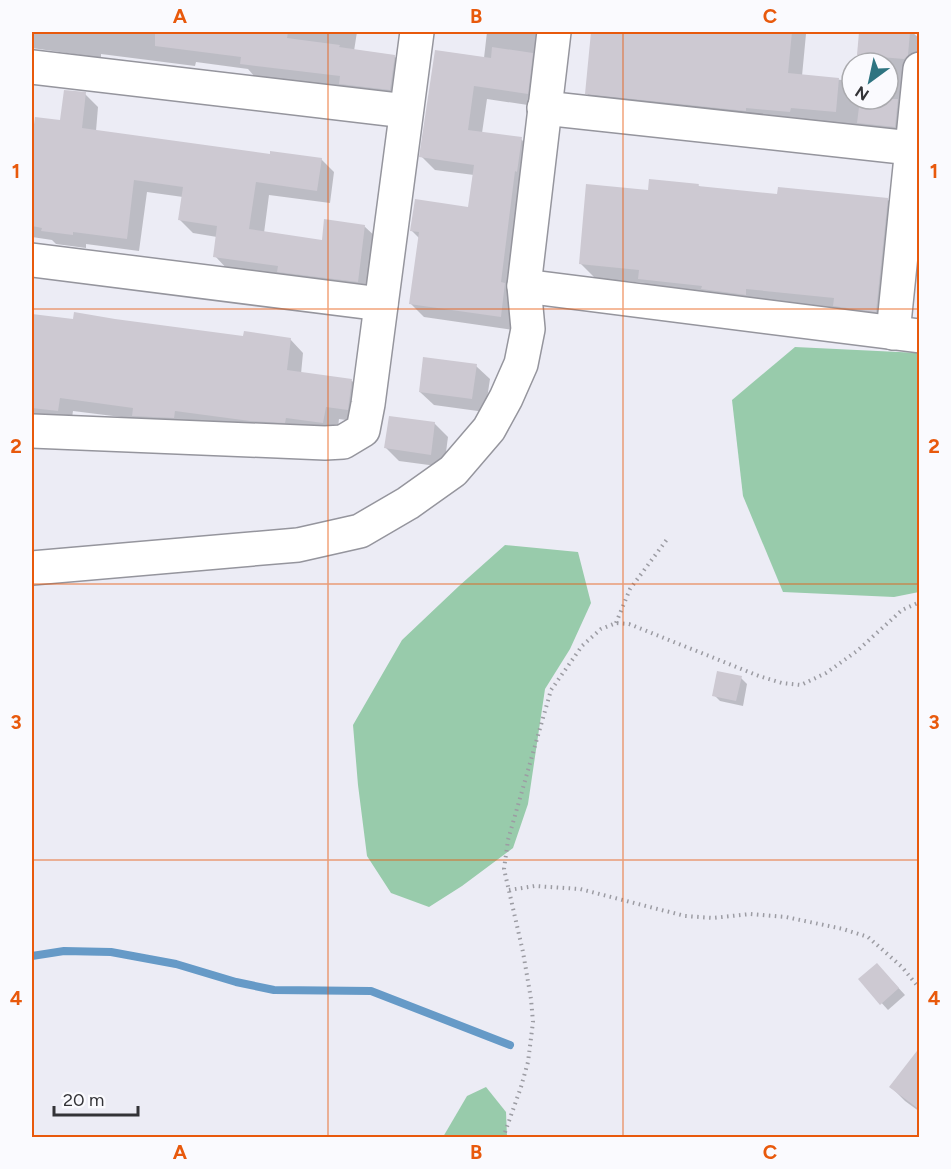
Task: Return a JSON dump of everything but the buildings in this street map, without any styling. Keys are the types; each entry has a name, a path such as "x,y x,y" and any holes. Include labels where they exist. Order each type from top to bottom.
{"street":[{"path":"32,431 325,443 343,442 363,430 417,32"},
{"path":"32,568 298,545 360,531 408,503 453,471 489,429 521,364 528,329 524,286 554,32"},
{"path":"32,67 406,111"},
{"path":"524,286 906,335 920,69"},
{"path":"544,108 915,149"},
{"path":"32,260 381,304"}],"path":[{"path":"616,622 630,590 668,538"},
{"path":"503,1137 528,1062 533,1022 523,952 504,869 508,840 551,690 582,646 601,629 616,622 629,624 759,676 782,683 801,685 826,673 857,651 902,610 920,602"},
{"path":"509,890 535,886 580,889 685,916 713,918 750,914 786,917 843,929 868,937 902,967 920,989"}],"green space":[{"path":"795,347 919,353 919,592 894,597 783,592 743,496 732,400"},
{"path":"505,545 578,552 591,603 570,649 545,689 528,804 513,848 429,907 391,893 367,856 353,725 402,640"},
{"path":"486,1087 506,1112 507,1137 443,1137 467,1096"}],"waterway":[{"path":"32,956 64,951 111,952 176,964 236,982 274,990 371,991 510,1045"}]}
